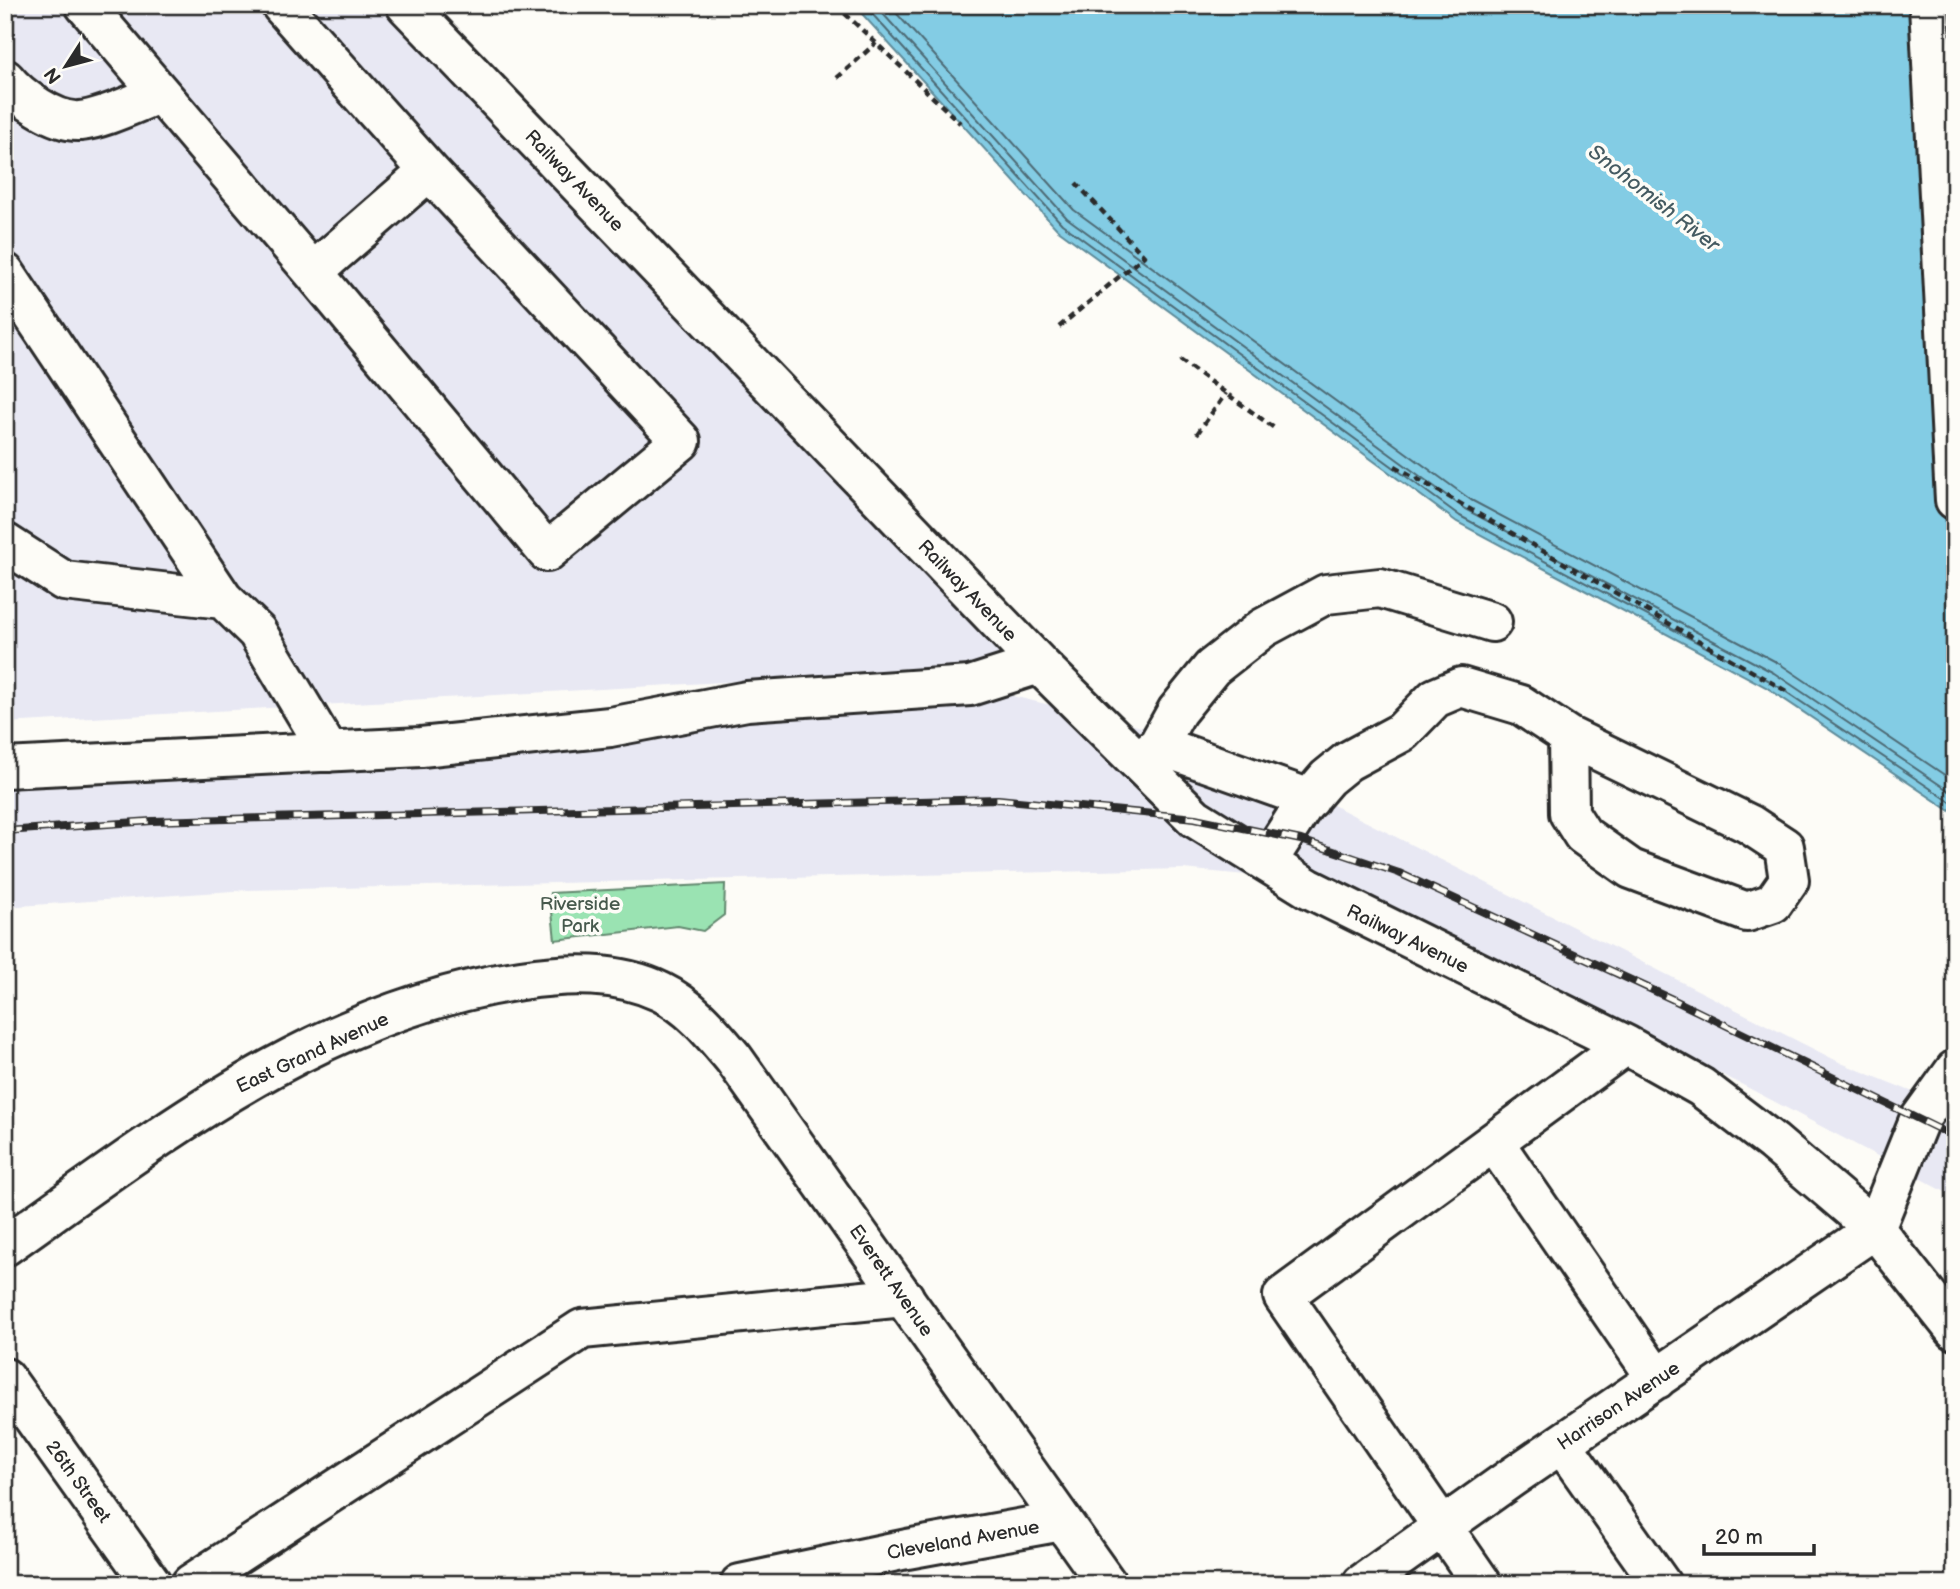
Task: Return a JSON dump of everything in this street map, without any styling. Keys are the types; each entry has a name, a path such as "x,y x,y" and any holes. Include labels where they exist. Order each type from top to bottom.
{"main road":[{"path":"85,5 547,552 681,441 429,172 281,5"},
{"name":"Railway Avenue","path":"406,5 1039,664 1148,753 1195,818 1308,888 1626,1045 1702,1087 1773,1142 1875,1229 1955,1329"},
{"path":"1929,5 1955,500"},
{"path":"5,79 16,93 49,113 79,121 159,94"},
{"path":"313,272 429,172"},
{"path":"5,273 223,599 257,632 330,752"},
{"path":"5,543 64,581 223,599"},
{"path":"1310,799 1148,753 1212,668 1263,628 1326,594 1380,588 1492,622"},
{"path":"5,768 421,747 610,727 747,701 970,686 1039,664"},
{"path":"1266,862 1327,778 1348,761 1402,732 1435,698 1461,687 1521,705 1568,736 1749,824 1784,847 1788,880 1773,903 1747,912 1631,869 1583,835 1569,813 1568,736"},
{"name":"East Grand Avenue","path":"5,1246 197,1110 249,1079 354,1028 466,988 554,975 617,977 661,992"},
{"name":"Everett Avenue","path":"661,992 708,1027 734,1059 1107,1584"},
{"path":"1482,1584 1283,1296 1626,1045"},
{"path":"1875,1229 1919,1120 1955,1070"},
{"path":"1494,1142 1657,1379"},
{"name":"Harrison Avenue","path":"1362,1584 1875,1229"},
{"path":"191,1584 582,1329 904,1297"},
{"name":"26th Street","path":"5,1378 152,1584"},
{"path":"1562,1444 1661,1584"},
{"name":"Cleveland Avenue","path":"740,1584 907,1549 1062,1521"}],"path":[{"path":"836,5 960,123"},
{"path":"837,79 876,43"},
{"path":"1059,327 1144,256 1076,183"},
{"path":"1180,360 1277,430"},
{"path":"1197,434 1226,393"},
{"path":"1395,466 1788,692"}],"shaded area":[{"path":"5,5 406,5 1039,664 5,723"},
{"path":"970,686 1213,744 1841,1063 1955,1109 1955,1197 1739,1083 1411,918 1308,881 1183,869 247,890 5,907 5,768"}],"green space":[{"name":"Riverside Park","path":"725,884 724,915 703,931 678,926 555,940 550,893"}],"water":[{"name":"Snohomish River","path":"854,5 1927,5 1955,26 1955,814 1766,687 1457,522 1057,229"}],"railway":[{"path":"5,831 152,821 998,799 1195,818 1301,840 1399,873 1672,999 1955,1137"}]}
